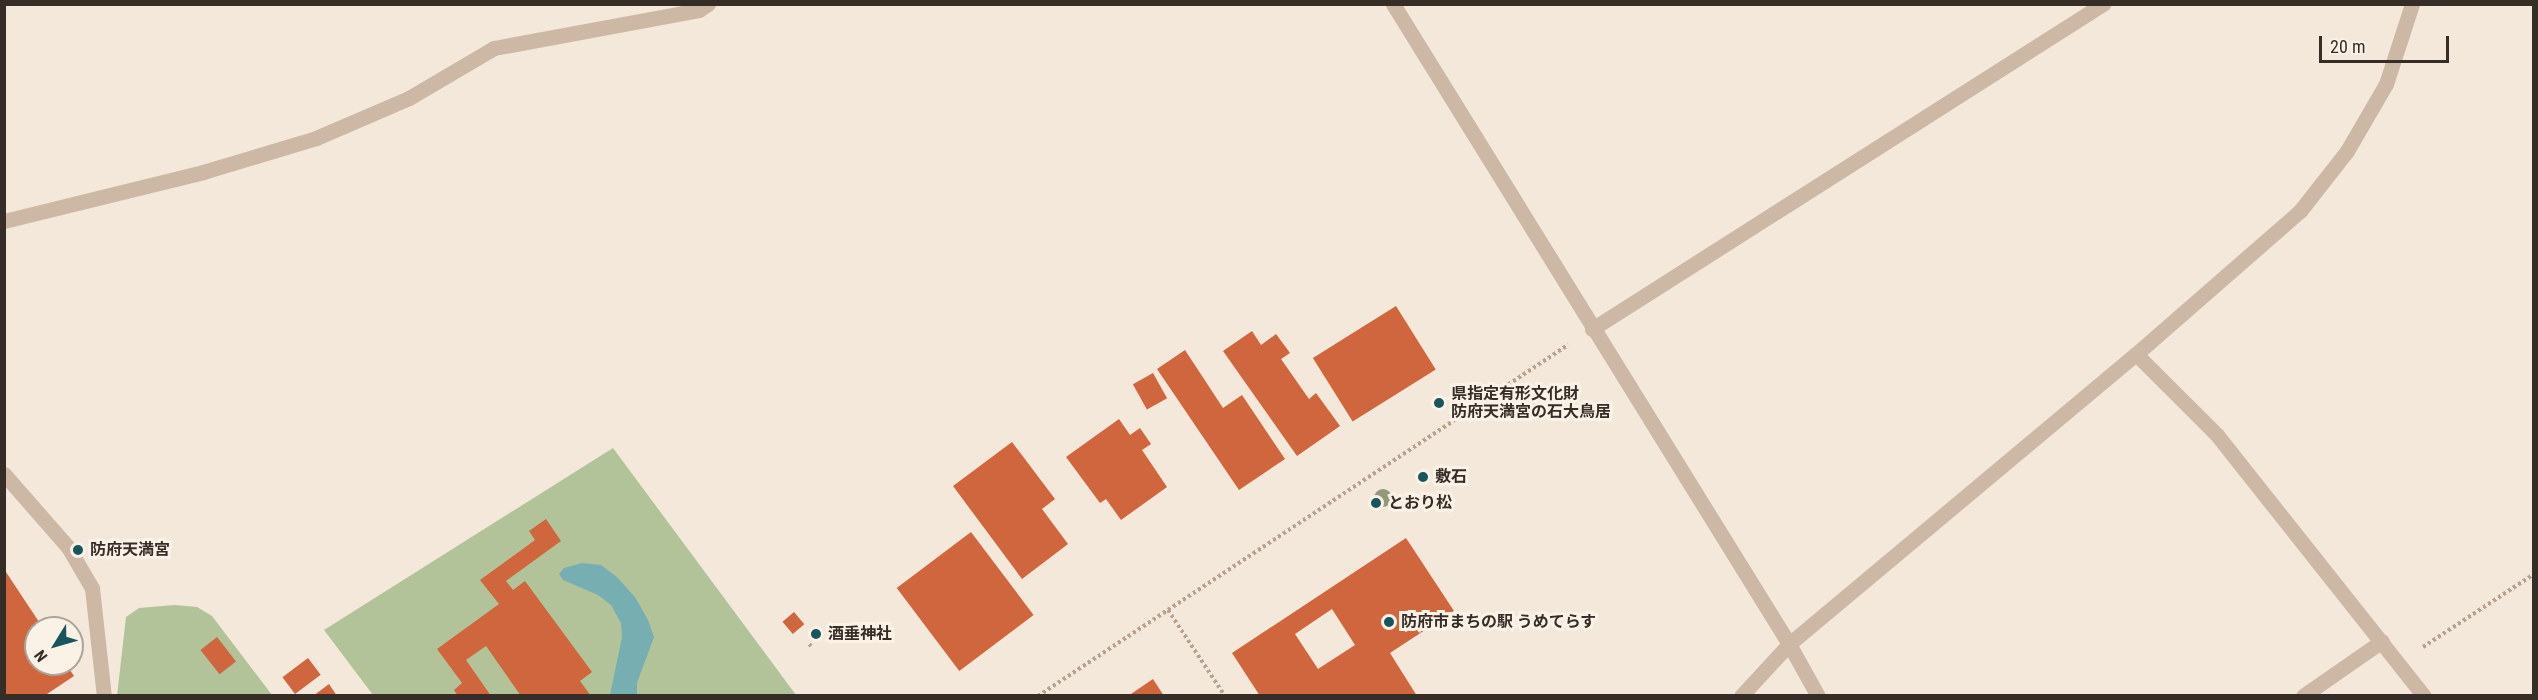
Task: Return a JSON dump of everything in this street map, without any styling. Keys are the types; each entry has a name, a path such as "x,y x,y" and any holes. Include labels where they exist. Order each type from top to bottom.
{"street":[{"path":"4,221 203,172 316,138 409,98 494,48 699,10 708,4"},
{"path":"1393,4 1789,644 1818,696"},
{"path":"1592,329 2103,4"},
{"path":"1740,696 1789,644 2136,354 2300,210 2348,151 2386,84 2412,4"},
{"path":"2136,354 2217,435 2400,662 2424,696"},
{"path":"4,474 68,547 92,588 104,696"},
{"path":"2302,696 2382,641"}],"path":[{"path":"1038,696 1592,329"},
{"path":"2400,662 2534,574"},
{"path":"1168,610 1225,696"}],"green space":[{"path":"613,448 796,695 373,695 324,630"},
{"path":"175,605 197,607 212,616 272,695 117,696 126,617 139,608"}],"water":[{"path":"582,563 601,565 617,577 635,597 648,620 654,637 637,683 637,695 610,695 622,637 621,623 611,605 598,595 563,580 559,574 564,568"}],"building":[{"path":"1396,306 1436,370 1353,422 1313,358"},
{"path":"1252,331 1261,345 1276,334 1290,353 1281,359 1309,399 1316,393 1340,426 1297,456 1223,351"},
{"path":"1185,350 1223,408 1242,395 1285,459 1239,490 1157,369"},
{"path":"1153,373 1167,398 1147,410 1133,384"},
{"path":"1119,419 1130,435 1140,428 1151,444 1142,450 1167,487 1121,520 1106,499 1100,503 1066,457"},
{"path":"1012,442 1055,499 1042,509 1068,544 1022,579 953,486"},
{"path":"546,519 561,541 506,581 513,590 525,581 592,672 580,681 591,696 521,696 486,646 466,660 491,696 458,696 454,690 462,683 437,649 499,604 480,580 535,540 529,531"},
{"path":"971,532 1034,615 959,671 897,588"},
{"name":"防府市まちの駅 うめてらす","path":"1406,538 1454,611 1390,653 1417,696 1260,696 1232,653","holes":["1332,609 1355,645 1318,669 1295,634"]},
{"path":"4,569 35,616 24,616 24,676 74,676 44,696 4,696"},
{"path":"794,612 804,624 793,634 783,622"},
{"path":"217,637 236,661 220,674 200,650"},
{"path":"308,658 321,675 295,694 282,677"},
{"path":"1153,679 1164,696 1128,696"},
{"path":"329,684 337,696 313,696"}],"place":[{"name":"県指定有形文化財 防府天満宮の石大鳥居","path":"1439,403"},
{"name":"敷石","path":"1423,477"},
{"name":"とおり松","path":"1376,503"},
{"name":"防府天満宮","path":"78,550"},
{"name":"防府市まちの駅 うめてらす","path":"1389,622"},
{"name":"酒垂神社","path":"816,634"}]}
